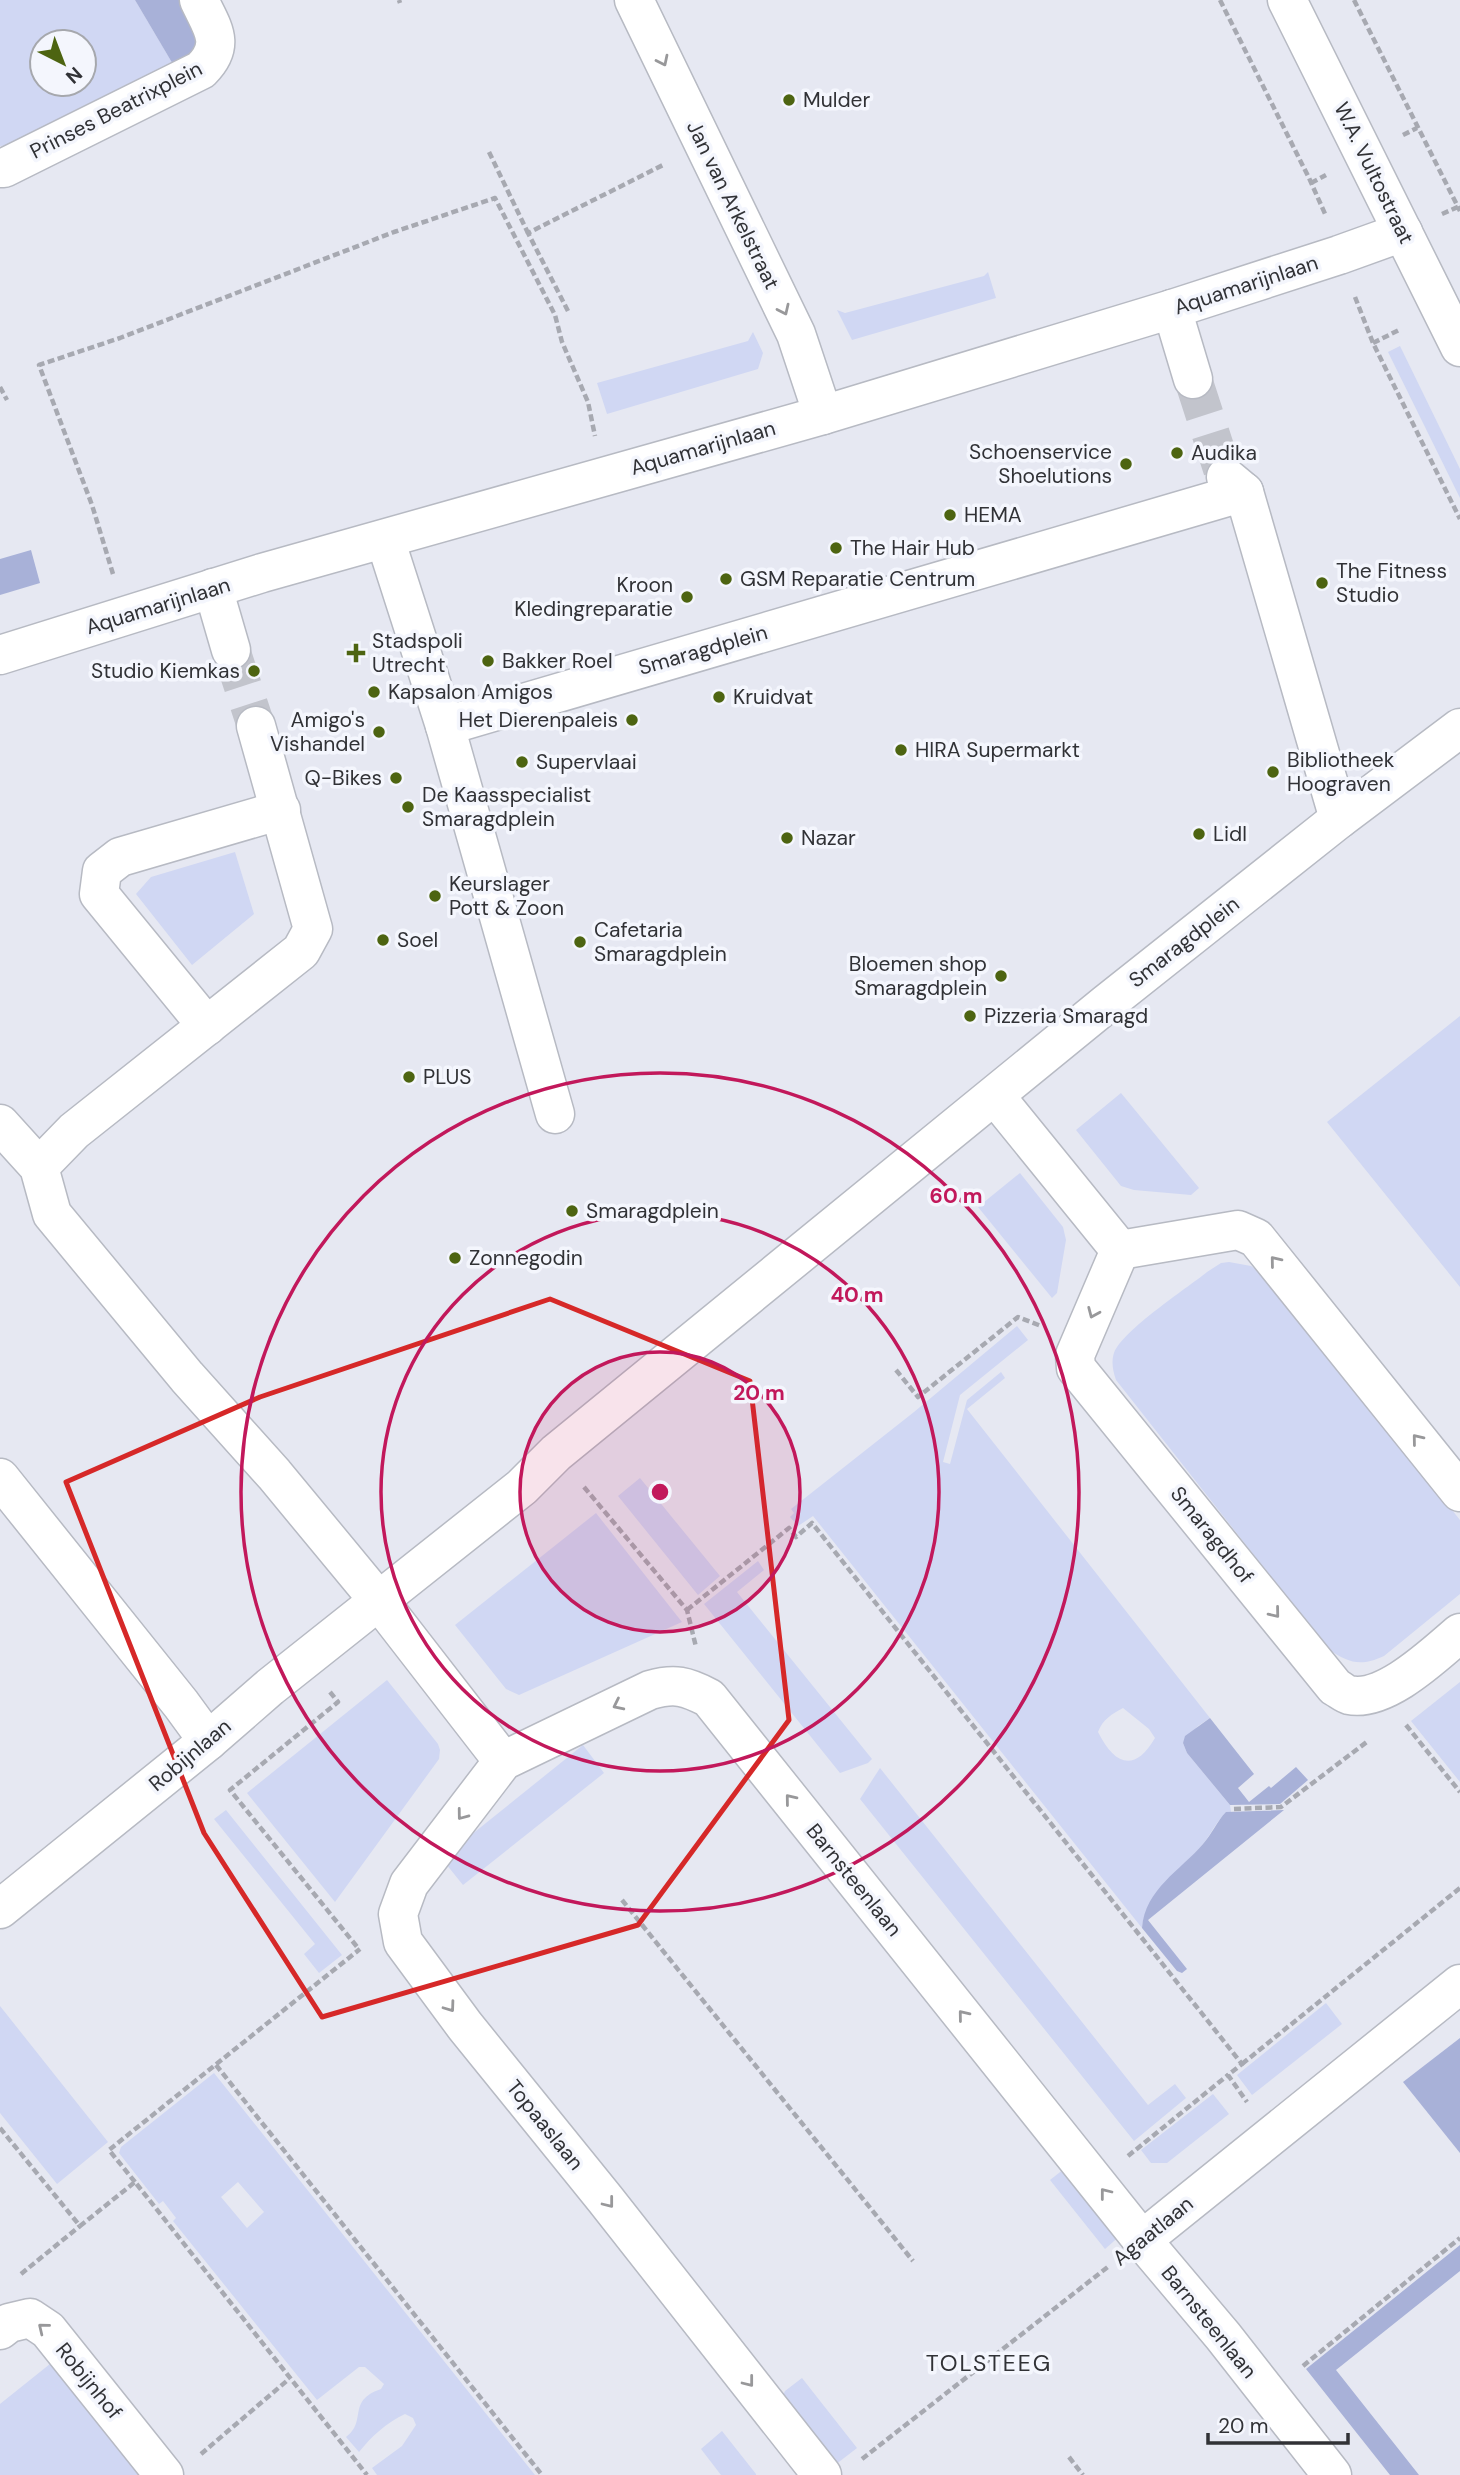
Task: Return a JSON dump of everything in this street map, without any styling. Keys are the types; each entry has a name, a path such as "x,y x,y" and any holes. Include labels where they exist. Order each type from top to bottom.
{"street":[{"name":"Prinses Beatrixplein","path":"0,168 201,70 211,60 216,46 215,33 198,0"},
{"name":"Jan van Arkelstraat","path":"634,0 796,334 823,415"},
{"name":"W.A. Vultostraat","path":"1287,0 1460,347"},
{"name":"Aquamarijnlaan","path":"0,655 213,588 823,415 1172,309 1403,232"},
{"path":"1172,309 1193,379"},
{"name":"Smaragdplein","path":"445,726 1234,484 1339,819"},
{"path":"385,539 445,726 555,1114"},
{"path":"213,588 231,650"},
{"path":"256,726 313,929 302,951 74,1131 14,1149 52,1214 379,1601 503,1761 409,1884 398,1914 403,1942"},
{"name":"Smaragdplein","path":"379,1601 522,1487 556,1453 1106,1004 1339,819 1460,728"},
{"path":"207,1026 99,894 102,871 120,858 281,810"},
{"path":"995,1096 1120,1251 1238,1230 1256,1238 1460,1492"},
{"name":"Smaragdhof","path":"1120,1251 1075,1355 1076,1368 1335,1687 1349,1695 1387,1705"},
{"path":"0,1478 208,1741"},
{"name":"Robijnlaan","path":"0,1909 379,1601"},
{"path":"1387,1705 1401,1681 1460,1633"},
{"name":"Barnsteenlaan","path":"503,1761 650,1690 670,1684 691,1688 709,1698 1332,2475"},
{"name":"Topaaslaan","path":"403,1942 465,2026 822,2475"},
{"name":"Agaatlaan","path":"1142,2240 1460,1984"},
{"name":"Robijnhof","path":"15,2324 48,2330 163,2475"}],"path":[{"path":"1354,0 1460,211"},
{"path":"528,233 704,144"},
{"path":"489,152 568,311"},
{"path":"126,615 92,505 39,365 120,338 370,241 495,198 555,315 562,342 587,402 604,477"},
{"path":"0,387 7,400"},
{"path":"896,1370 918,1397 1018,1317 1081,1341"},
{"path":"556,1453 687,1610 709,1698"},
{"path":"687,1610 789,1528 796,1537 813,1523 1242,2064"},
{"path":"1234,1809 1281,1807 1387,1705 1460,1793"},
{"path":"230,1790 358,1949"},
{"path":"1096,2182 1460,1888"},
{"path":"622,1900 913,2261"},
{"path":"368,2475 109,2150 358,1949 403,1942"},
{"path":"216,2065 542,2475"},
{"path":"1228,2075 1271,2136"},
{"path":"0,2128 80,2226"},
{"path":"15,2324 11,2282 135,2182"},
{"name":"Barnsteenlaan","path":"1267,2395 1460,2238"},
{"name":"Agaatlaan","path":"858,2463 1142,2240"},
{"path":"197,2458 289,2379"},
{"path":"1069,2457 1083,2475"}],"highlighted area":[{"path":"550,1299 750,1381 789,1720 638,1925 322,2017 204,1833 66,1482 260,1397"}],"shaded area":[{"path":"0,0 135,0 174,66 11,145 0,146"},
{"path":"135,0 182,0 199,34 197,51 174,66"},
{"path":"988,272 996,298 852,340 837,310 845,313 984,276"},
{"path":"753,332 763,353 758,369 607,414 597,383 748,341"},
{"path":"1400,346 1460,469 1460,498 1388,352"},
{"path":"31,550 40,583 0,595 0,559"},
{"path":"235,852 254,914 192,965 136,894 151,877"},
{"path":"1460,1016 1460,1287 1327,1122"},
{"path":"1121,1093 1199,1188 1191,1195 1134,1190 1121,1186 1076,1130"},
{"path":"1020,1173 1063,1227 1066,1240 1057,1293 1052,1298 978,1207"},
{"path":"1221,1263 1251,1266 1264,1275 1460,1520 1460,1594 1384,1656 1368,1662 1342,1658 1328,1649 1116,1380 1114,1353 1129,1333 1207,1272"},
{"path":"1017,1326 1028,1340 960,1395 943,1462 950,1464 967,1400 1001,1372 1005,1378 967,1409 1210,1718 1198,1726 1183,1743 1187,1753 1230,1805 1231,1812 1222,1817 1203,1844 1157,1892 1145,1915 1142,1928 813,1516 798,1526 790,1517 794,1513 791,1509","holes":["1123,1708 1149,1729 1155,1738 1139,1757 1132,1760 1125,1760 1111,1752 1098,1732 1105,1720"]},
{"path":"640,1478 720,1576 698,1595 618,1496"},
{"path":"596,1513 682,1622 519,1695 506,1689 455,1625"},
{"path":"758,1561 764,1570 737,1592 872,1759 868,1763 840,1773 704,1604"},
{"path":"387,1680 438,1744 439,1759 335,1902 247,1793"},
{"path":"1460,1682 1460,1782 1411,1721"},
{"path":"1210,1718 1254,1774 1238,1788 1249,1802 1296,1767 1308,1780 1280,1804 1230,1805 1187,1753 1183,1743 1185,1736"},
{"path":"583,1745 604,1773 463,1885 446,1864 461,1843"},
{"path":"880,1768 1148,2105 1175,2084 1186,2098 1134,2141 860,1799"},
{"path":"226,1810 342,1955 319,1973 304,1954 315,1944 214,1819"},
{"path":"1284,1810 1148,1920 1187,1969 1182,1973 1177,1971 1142,1928 1145,1914 1157,1891 1203,1844 1226,1812"},
{"path":"1326,2003 1342,2024 1252,2095 1237,2075"},
{"path":"0,2006 108,2142 57,2184 0,2113"},
{"path":"1460,2038 1460,2153 1403,2082"},
{"path":"214,2073 535,2475 377,2475 372,2468 402,2446 416,2425 413,2418 405,2414 392,2421 374,2435 359,2452 346,2437 356,2424 364,2399 381,2389 384,2384 365,2367 359,2367 317,2400 173,2221 176,2218 163,2201 159,2204 119,2153 121,2147","holes":["238,2182 264,2212 247,2228 221,2197"]},
{"path":"1213,2094 1229,2114 1167,2163 1151,2163 1141,2150"},
{"path":"1064,2169 1122,2234 1105,2249 1050,2180"},
{"path":"1460,2245 1460,2271 1336,2370 1419,2475 1390,2475 1306,2369"},
{"path":"55,2360 147,2475 0,2475 0,2404"},
{"path":"802,2378 857,2448 835,2465 782,2397 785,2391"},
{"path":"722,2431 756,2475 721,2475 701,2449"}],"tunnel":[{"path":"1193,379 1224,475"},
{"path":"231,650 256,726"}],"place":[{"name":"Mulder","path":"789,100"},
{"name":"Audika","path":"1177,453"},
{"name":"Schoenservice Shoelutions","path":"1126,464"},
{"name":"HEMA","path":"950,515"},
{"name":"The Hair Hub","path":"836,548"},
{"name":"GSM Reparatie Centrum","path":"726,579"},
{"name":"The Fitness Studio","path":"1322,583"},
{"name":"Kroon Kledingreparatie","path":"687,597"},
{"name":"Stadspoli Utrecht","path":"356,653"},
{"name":"Bakker Roel","path":"488,661"},
{"name":"Studio Kiemkas","path":"254,671"},
{"name":"Kapsalon Amigos","path":"374,692"},
{"name":"Kruidvat","path":"719,697"},
{"name":"Het Dierenpaleis","path":"632,720"},
{"name":"Amigo's Vishandel","path":"379,732"},
{"name":"HIRA Supermarkt","path":"901,750"},
{"name":"Supervlaai","path":"522,762"},
{"name":"Bibliotheek Hoograven","path":"1273,772"},
{"name":"Q-Bikes","path":"396,778"},
{"name":"De Kaasspecialist Smaragdplein","path":"408,807"},
{"name":"Lidl","path":"1199,834"},
{"name":"Nazar","path":"787,838"},
{"name":"Keurslager Pott & Zoon","path":"435,896"},
{"name":"Soel","path":"383,940"},
{"name":"Cafetaria Smaragdplein","path":"580,942"},
{"name":"Bloemen shop Smaragdplein","path":"1001,976"},
{"name":"Pizzeria Smaragd","path":"970,1016"},
{"name":"PLUS","path":"409,1077"},
{"name":"Smaragdplein","path":"572,1211"},
{"name":"Zonnegodin","path":"455,1258"}],"district":[{"name":"TOLSTEEG","path":"989,2363"}]}
